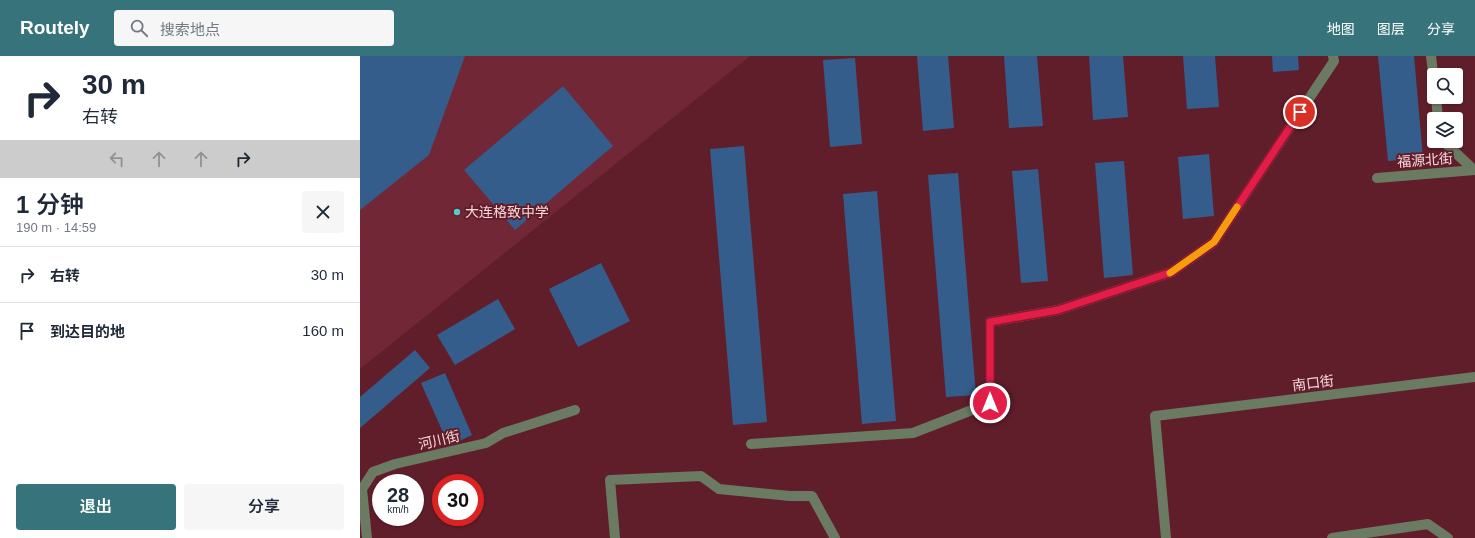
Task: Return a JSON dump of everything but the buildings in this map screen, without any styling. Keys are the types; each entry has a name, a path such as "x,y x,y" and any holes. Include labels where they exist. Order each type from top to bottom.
{"street":[{"path":"751,444 913,434 990,403 990,322 1058,310 1172,272 1214,242 1334,61 1333,56"},
{"path":"1431,56 1432,68"},
{"path":"1451,148 1475,170"},
{"name":"福源北街","path":"1377,178 1475,170"},
{"name":"南口街","path":"1166,538 1154,416 1475,378"},
{"name":"河川街","path":"366,538 362,489 373,472 395,464 486,444 503,433 575,410"},
{"path":"615,538 610,480 701,476 719,489 790,496 812,496 835,538"},
{"path":"1332,538 1428,524 1448,538"}],"shaded area":[{"name":"大连格致中学","path":"360,56 750,56 360,369"}],"slow traffic":[{"path":"1170,273 1214,242 1237,207"}],"place":[{"name":"大连格致中学","path":"457,212"}],"route":[{"path":"990,403 990,322 1058,310 1172,272 1214,242 1300,112"}]}
